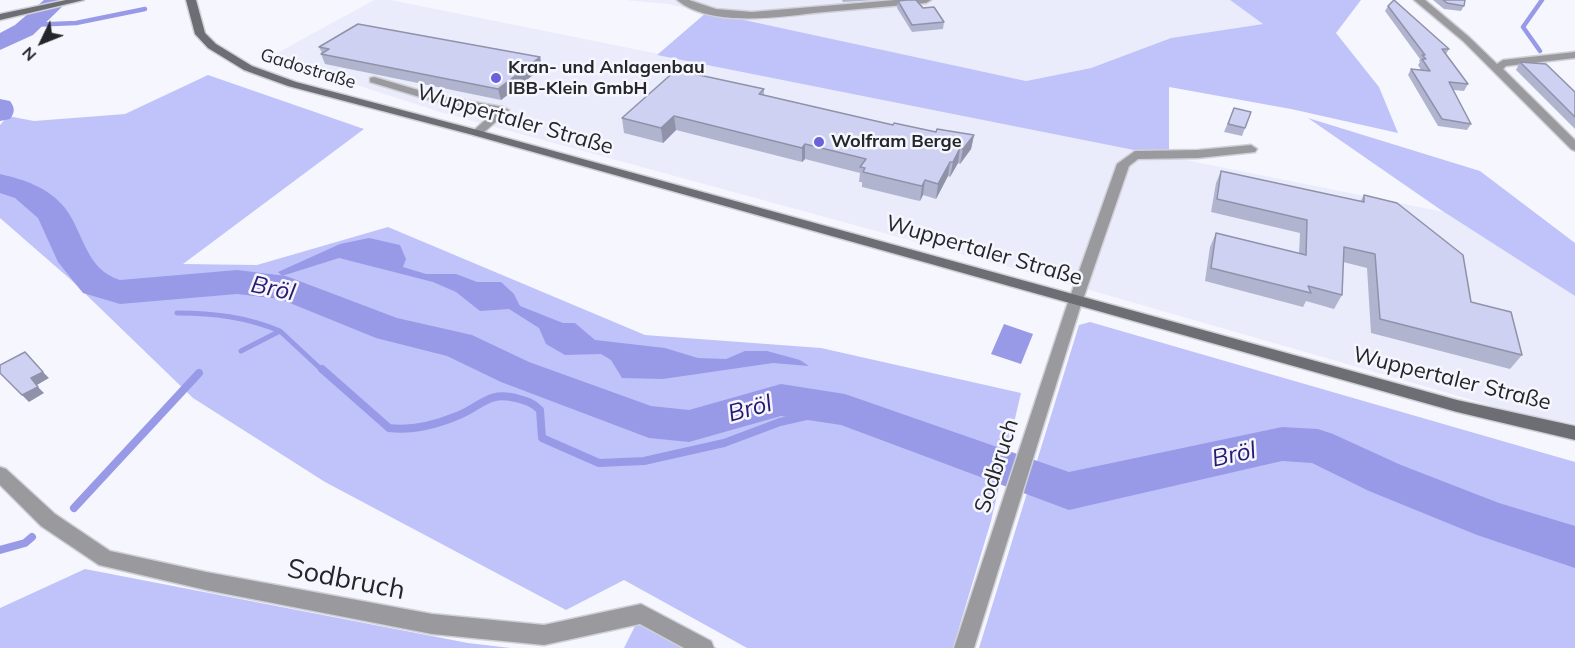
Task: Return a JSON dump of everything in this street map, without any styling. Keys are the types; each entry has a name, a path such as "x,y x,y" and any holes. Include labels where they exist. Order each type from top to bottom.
{"main road":[{"path":"0,17 79,0"},
{"name":"Gadostraße","path":"191,0 200,34 212,46 248,68 292,84 382,107"},
{"name":"Wuppertaler Straße","path":"382,107 1457,406 1575,433"}],"street":[{"path":"682,0 694,7 716,12 754,15 926,0"},
{"path":"1419,0 1466,39 1575,147"},
{"path":"1497,69 1503,63 1574,56"},
{"path":"374,80 433,98 503,110 477,133"},
{"name":"Sodbruch","path":"964,648 1122,164 1135,156 1251,149"},
{"name":"Sodbruch","path":"0,474 48,520 106,559 206,581 432,624 544,635 641,614 704,648"}],"shaded area":[{"path":"374,0 391,0 1449,213 1575,296 1575,424 1521,414 1030,273 440,112 270,57"},
{"path":"625,0 1230,0 1264,24 1171,38 1091,68 1026,81 668,4"},
{"path":"1230,0 1361,0 1336,33 1379,87 1398,133 1291,109 1169,87 1169,157 657,55 707,12 1026,81 1091,68 1171,38 1263,24"},
{"path":"208,75 364,129 183,264 257,265 388,227 645,335 821,348 1021,393 991,521 953,648 747,648 624,580 566,610 325,482 193,398 70,279 0,218 0,125 8,116 34,121 125,114"},
{"path":"1308,118 1480,171 1575,243 1575,296 1441,210"},
{"path":"369,238 400,245 406,259 403,267 426,274 456,274 477,282 501,282 514,294 520,306 563,323 575,323 595,340 665,348 698,358 726,359 745,351 767,351 800,360 809,366 773,363 663,379 622,378 611,360 601,354 565,355 546,344 539,328 509,309 480,311 456,292 433,282 339,258 282,276 278,272 340,244"},
{"path":"1090,322 1575,462 1575,648 979,648 1079,325"},
{"path":"1004,324 1033,334 1021,364 991,354"},
{"path":"85,569 468,643 511,648 0,648 0,608"},
{"path":"641,614 717,648 624,648"}],"building":[{"path":"916,0 923,8 934,7 944,22 912,25 898,1"},
{"path":"1394,0 1449,49 1442,49 1468,84 1449,82 1471,124 1442,119 1411,69 1430,71 1422,59 1426,59 1422,55 1425,55 1388,6"},
{"path":"1443,0 1465,0 1464,6"},
{"path":"358,24 540,57 498,89 321,54 329,49 319,47"},
{"path":"1520,62 1546,64 1575,92 1575,117"},
{"name":"Wolfram Berge","path":"676,70 764,89 759,94 893,125 894,123 936,132 937,129 974,135 963,149 960,148 938,184 925,180 922,186 863,172 865,168 860,167 866,159 805,144 802,148 674,116 661,128 622,118"},
{"path":"1234,108 1251,112 1245,128 1228,124"},
{"path":"1221,171 1364,202 1364,195 1397,203 1463,255 1471,302 1511,312 1522,355 1380,319 1375,254 1344,247 1342,295 1308,286 1311,293 1211,268 1216,233 1306,255 1307,220 1217,199"},
{"path":"25,352 43,372 31,378 38,387 22,395 0,373 0,365"}],"waterway":[{"name":"Bröl","path":"0,43 24,30 58,0"},
{"path":"1540,51 1523,27 1542,0"},
{"path":"29,25 76,23 145,9"},
{"name":"Bröl","path":"0,107 0,113"},
{"name":"Bröl","path":"0,183 26,191 52,213 75,262 96,285 120,292 237,282 286,288 389,329 458,345 515,372 649,422 689,426 781,400 845,410 1069,491 1282,444 1318,446 1385,478 1493,521 1575,547"},
{"path":"177,313 230,317 255,322 280,331"},
{"path":"241,351 280,331"},
{"path":"280,331 323,371"},
{"path":"322,369 389,428 406,429 432,425 457,416 491,398 506,396 526,401 540,410 542,438 599,463 644,461 724,443 780,422 837,409"},
{"path":"74,508 199,373"},
{"path":"0,550 25,543 32,537"}],"place":[{"name":"Kran- und Anlagenbau IBB-Klein GmbH","path":"496,78"},
{"name":"Wolfram Berge","path":"819,142"}]}
